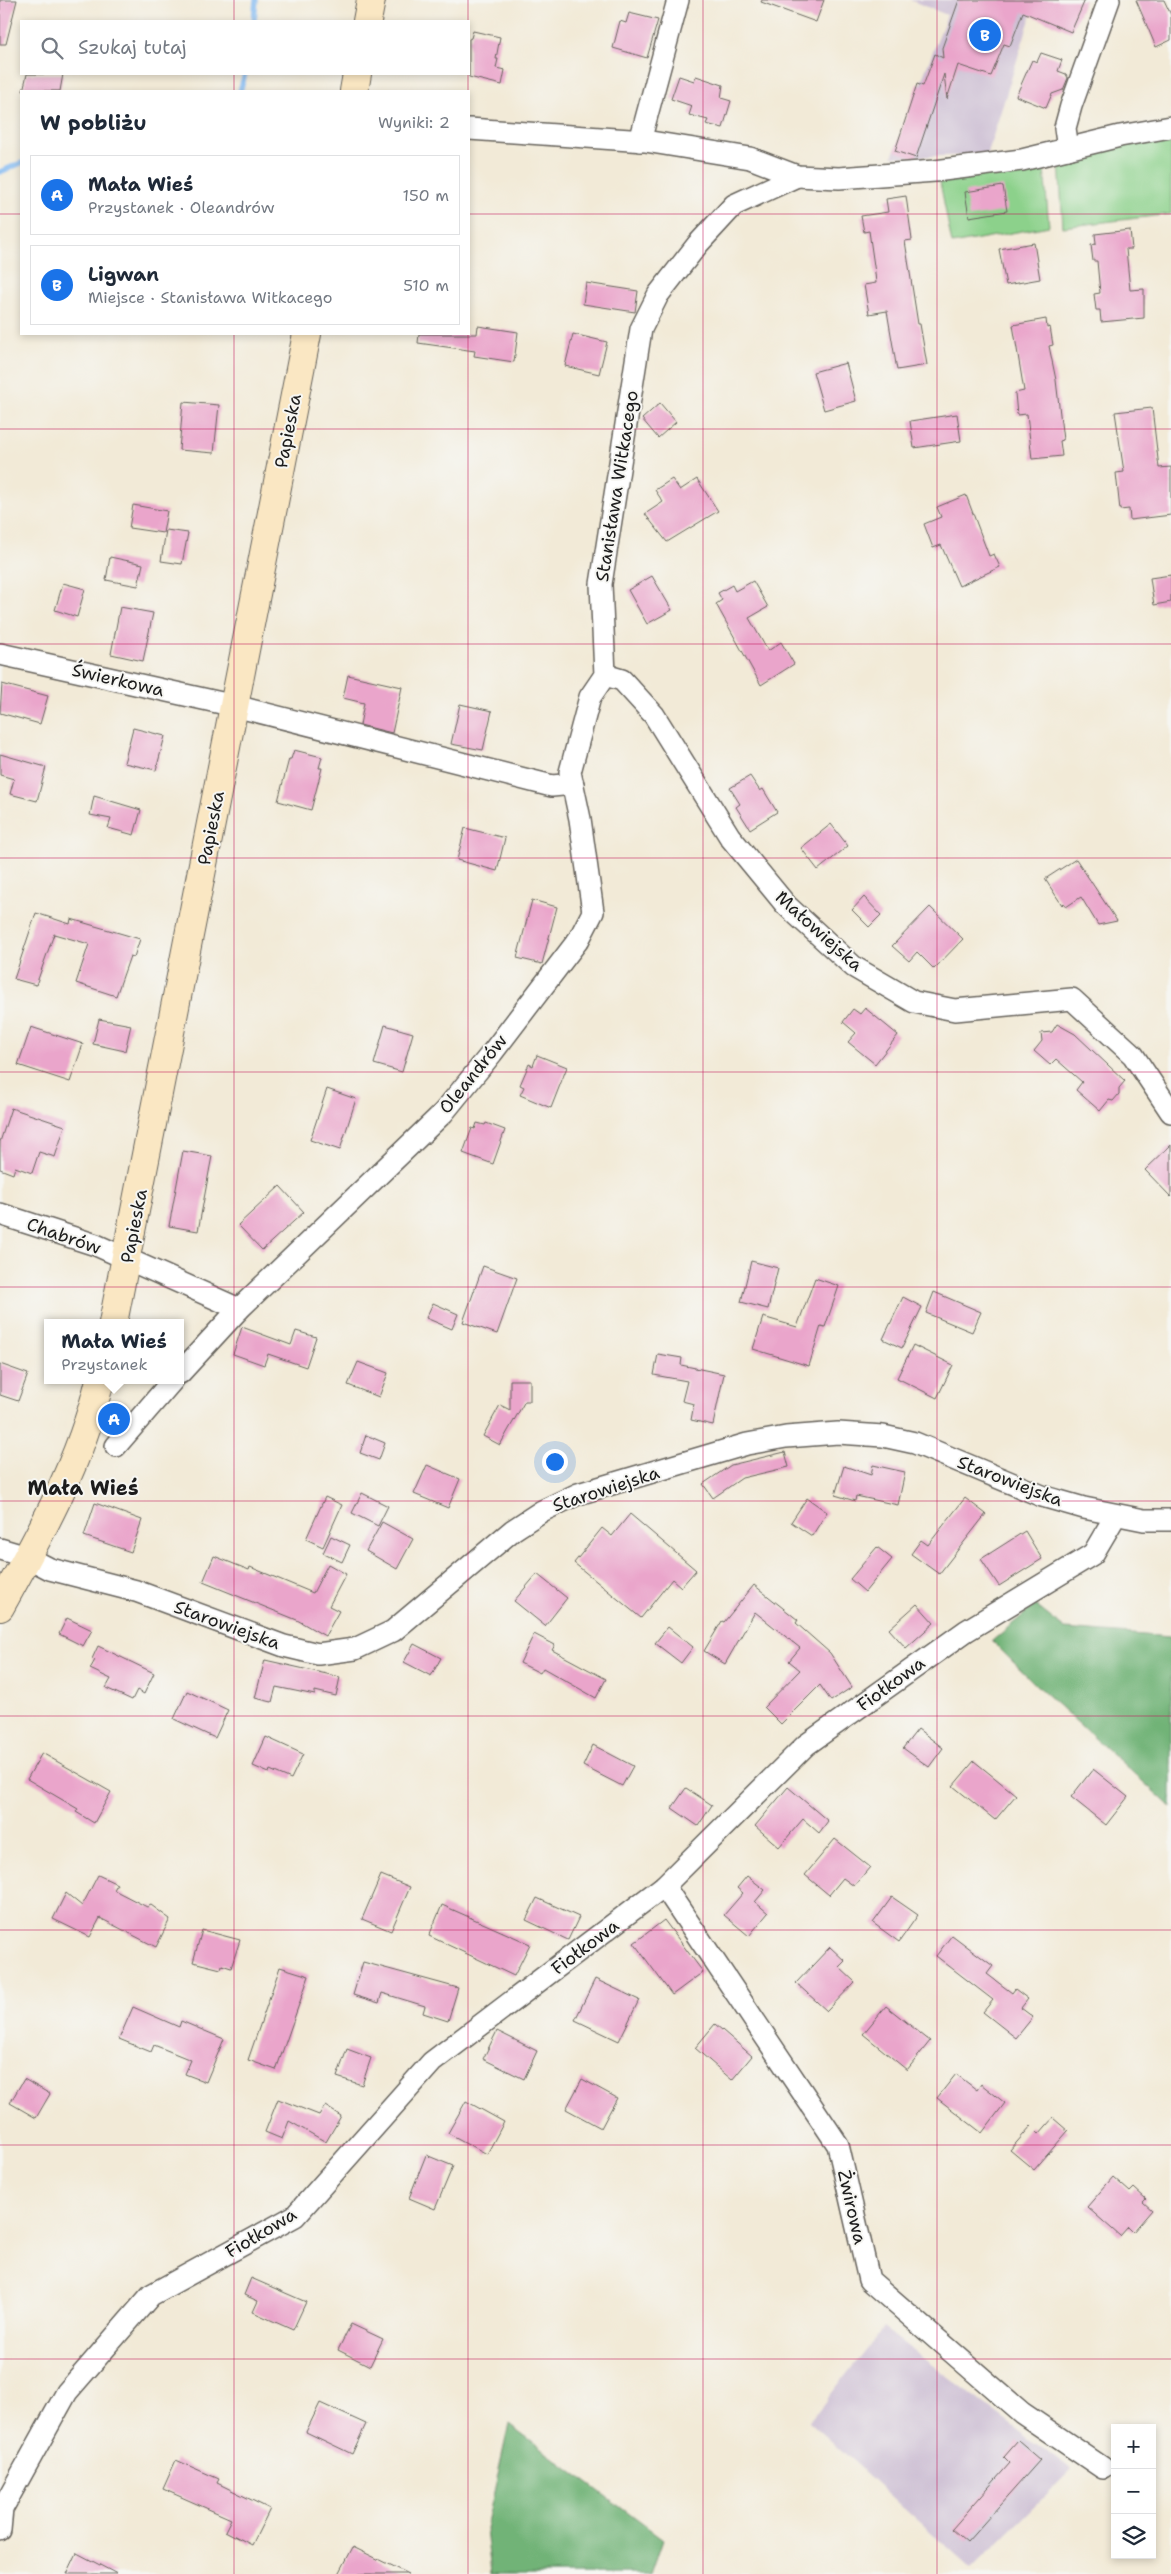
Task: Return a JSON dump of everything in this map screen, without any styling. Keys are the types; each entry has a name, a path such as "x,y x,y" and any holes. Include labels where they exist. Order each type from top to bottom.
{"street":[{"path":"367,20 371,0"},
{"path":"640,141 678,0"},
{"path":"1068,149 1065,128 1071,106 1109,0"},
{"path":"354,90 357,75"},
{"name":"Stanisława Witkacego","path":"470,129 640,141 750,158 797,176 839,178 934,171 1022,160 1171,127"},
{"name":"Stanisława Witkacego","path":"605,675 601,584 641,329 658,295 698,244 734,205 797,176"},
{"name":"Papieska","path":"115,1319 307,335"},
{"name":"Świerkowa","path":"0,654 235,706"},
{"path":"235,706 552,786 573,784 570,772 590,697 605,675"},
{"name":"Małowiejska","path":"605,675 622,680 654,715 730,837 786,905 854,967 914,1002 955,1010 1072,999 1133,1055 1171,1112"},
{"name":"Oleandrów","path":"184,1369 239,1309 443,1113 492,1053 579,939 593,912 580,819 573,784"},
{"name":"Chabrów","path":"0,1214 96,1245 127,1260"},
{"path":"127,1260 239,1309"},
{"path":"0,1607 61,1490 92,1414 99,1384"},
{"path":"116,1446 170,1384"},
{"name":"Starowiejska","path":"0,1549 27,1557 50,1569 136,1591 284,1646 318,1654 355,1649 393,1631 513,1530 542,1511 578,1494 747,1444 786,1437 838,1433 891,1438 915,1443 1042,1496 1144,1520 1171,1520"},
{"name":"Fiołkowa","path":"0,2530 2,2509 67,2392 151,2295 295,2216 432,2062 664,1886 806,1745 966,1631 1093,1554 1116,1514"},
{"name":"Żwirowa","path":"664,1886 838,2145 869,2280 1022,2412 1103,2468"}],"shaded area":[{"path":"910,0 1036,0 987,155 892,157 947,15"},
{"path":"883,2328 1071,2470 972,2569 809,2422"}],"green space":[{"path":"1171,137 1171,214 1063,227 1059,161 1130,142"},
{"path":"1036,164 1044,168 1049,226 952,244 940,182"},
{"path":"1035,1605 1065,1629 1171,1637 1171,1807 1038,1687 992,1641"},
{"path":"509,2424 663,2539 651,2574 491,2574 486,2528"}],"building":[{"path":"0,0 17,0 6,44 0,44"},
{"path":"762,0 824,0 816,22 761,2"},
{"path":"959,0 1085,0 1071,32 1023,12 1010,46 1004,44 991,76 958,65 947,99 944,74 916,158 895,151 917,84 923,86 935,54 943,58 942,48"},
{"path":"1136,0 1164,0 1171,15 1171,40 1156,47"},
{"path":"629,13 658,20 647,58 613,48 620,21 626,23"},
{"path":"473,31 500,37 496,68 505,70 502,85 469,77"},
{"path":"1041,53 1062,60 1058,71 1066,74 1068,78 1063,90 1052,94 1046,108 1016,96 1032,60 1037,62"},
{"path":"27,75 63,75 60,90 23,90"},
{"path":"679,76 694,81 696,76 723,85 721,98 731,101 723,128 706,124 708,120 689,115 692,106 671,99"},
{"path":"1003,186 1007,211 969,217 965,192"},
{"path":"906,196 912,240 905,241 918,324 920,324 927,365 897,370 887,311 869,314 864,285 876,283 869,231 864,232 861,216 888,212 886,199"},
{"path":"1130,230 1132,249 1126,249 1130,290 1144,289 1144,318 1101,322 1100,310 1096,310 1094,294 1100,293 1097,261 1093,261 1091,245 1096,244 1095,234"},
{"path":"1034,243 1040,279 1006,285 999,249"},
{"path":"586,283 638,291 635,312 583,304"},
{"path":"1046,319 1047,328 1050,327 1053,345 1049,346 1056,380 1063,440 1060,441 1062,456 1032,459 1027,414 1017,415 1015,393 1024,391 1013,325"},
{"path":"478,326 518,332 514,362 474,356 475,351 418,343 419,335 477,334"},
{"path":"573,334 607,342 599,374 565,366"},
{"path":"846,363 856,401 824,410 813,372"},
{"path":"183,402 219,405 214,453 179,450"},
{"path":"660,403 676,422 658,438 642,419"},
{"path":"1152,408 1159,468 1171,467 1171,515 1130,520 1129,509 1120,510 1116,473 1124,472 1115,412"},
{"path":"957,414 961,441 914,448 910,421"},
{"path":"672,479 680,490 697,479 718,511 667,542 645,514 663,502 655,490"},
{"path":"966,495 989,556 994,554 1000,567 959,586 941,545 933,548 924,524 941,517 937,507"},
{"path":"133,505 167,511 163,533 129,528"},
{"path":"166,530 188,533 182,564 161,561"},
{"path":"110,557 143,564 138,586 106,580"},
{"path":"1171,575 1171,602 1154,605 1150,578"},
{"path":"652,576 672,610 647,624 628,590"},
{"path":"753,581 768,607 749,618 768,651 781,642 794,664 761,685 716,604 722,600 718,593 732,585 735,591"},
{"path":"63,583 85,589 77,617 55,610"},
{"path":"120,607 153,613 143,661 111,654"},
{"path":"348,675 402,687 392,733 360,725 364,703 343,698"},
{"path":"2,684 48,696 40,724 0,713"},
{"path":"460,704 492,711 483,750 451,744"},
{"path":"133,728 165,736 156,770 124,763"},
{"path":"294,750 322,757 319,768 322,768 311,810 278,801 289,759 291,759"},
{"path":"0,754 46,767 37,801 10,794 14,779 0,775"},
{"path":"750,776 760,791 763,789 777,812 750,829 736,807 740,804 730,788"},
{"path":"94,796 141,810 134,835 108,828 111,819 90,815"},
{"path":"831,824 848,846 818,870 801,848"},
{"path":"465,828 505,838 497,871 457,860"},
{"path":"1076,859 1117,921 1098,925 1081,897 1066,907 1064,903 1062,905 1045,879"},
{"path":"864,897 881,915 869,927 852,910"},
{"path":"532,900 557,907 542,964 517,958"},
{"path":"930,907 963,939 934,969 917,952 909,961 892,946"},
{"path":"36,913 70,924 71,919 140,939 134,957 130,956 116,996 76,983 89,944 54,934 36,985 14,979"},
{"path":"865,1008 898,1035 875,1064 848,1042 856,1033 843,1022 853,1009 860,1014"},
{"path":"99,1019 131,1025 125,1051 93,1044"},
{"path":"1057,1024 1075,1034 1125,1081 1119,1088 1119,1094 1113,1101 1109,1100 1100,1111 1076,1090 1082,1082 1056,1059 1050,1065 1034,1051 1042,1041 1041,1033 1052,1032"},
{"path":"385,1025 413,1033 402,1072 374,1064"},
{"path":"31,1027 83,1044 70,1082 18,1065"},
{"path":"537,1055 567,1067 551,1108 520,1095 524,1087 520,1085 529,1064 533,1066"},
{"path":"327,1089 356,1099 340,1150 310,1140"},
{"path":"11,1108 65,1126 55,1157 39,1152 32,1173 15,1167 13,1174 0,1169 0,1142"},
{"path":"477,1123 485,1125 486,1123 505,1130 493,1164 463,1153 472,1128 475,1129"},
{"path":"1171,1145 1171,1197 1145,1170"},
{"path":"183,1151 212,1156 198,1231 169,1226"},
{"path":"280,1186 304,1212 262,1250 238,1225"},
{"path":"751,1261 778,1268 768,1309 741,1302"},
{"path":"483,1266 517,1278 497,1334 463,1322"},
{"path":"815,1278 839,1286 825,1327 821,1326 809,1366 753,1349 763,1317 797,1327"},
{"path":"934,1292 981,1312 972,1332 926,1313"},
{"path":"903,1297 922,1307 902,1348 883,1339"},
{"path":"433,1303 458,1314 452,1329 426,1318"},
{"path":"242,1327 291,1345 296,1331 316,1337 306,1367 268,1354 264,1365 233,1354"},
{"path":"913,1345 953,1365 937,1398 897,1378"},
{"path":"658,1354 682,1358 681,1365 724,1374 713,1425 691,1420 694,1404 682,1401 687,1381 654,1375"},
{"path":"358,1362 388,1373 379,1397 348,1385"},
{"path":"0,1364 28,1374 18,1401 0,1395"},
{"path":"510,1380 530,1380 530,1401 525,1401 500,1445 483,1436 500,1405 510,1410"},
{"path":"366,1435 385,1443 379,1460 360,1453"},
{"path":"785,1452 789,1467 742,1478 713,1498 703,1484 731,1465"},
{"path":"427,1465 460,1479 448,1508 414,1494"},
{"path":"873,1465 905,1472 898,1505 856,1496 855,1501 835,1495 844,1466 871,1475"},
{"path":"362,1493 388,1506 378,1526 352,1513"},
{"path":"325,1497 342,1505 323,1547 306,1539"},
{"path":"807,1498 827,1512 812,1536 791,1522"},
{"path":"965,1498 986,1514 939,1574 911,1554 921,1540 928,1545"},
{"path":"95,1503 142,1520 131,1552 84,1536"},
{"path":"630,1514 696,1570 681,1587 672,1579 641,1618 574,1563 602,1528 612,1536"},
{"path":"382,1522 413,1539 397,1569 366,1551"},
{"path":"1025,1531 1042,1559 999,1586 981,1559"},
{"path":"331,1536 350,1545 342,1562 323,1553"},
{"path":"877,1547 892,1559 865,1592 850,1579"},
{"path":"214,1556 249,1570 250,1567 313,1593 328,1564 346,1574 329,1606 339,1611 325,1636 297,1620 203,1582"},
{"path":"537,1574 567,1598 545,1626 514,1601"},
{"path":"754,1585 798,1620 796,1623 830,1653 852,1687 831,1701 820,1685 781,1724 764,1707 800,1670 789,1661 800,1648 755,1612 725,1664 704,1651 722,1621 724,1622"},
{"path":"917,1604 934,1623 906,1648 889,1629"},
{"path":"67,1618 92,1630 83,1646 59,1634"},
{"path":"668,1627 693,1647 681,1663 655,1643"},
{"path":"534,1634 555,1645 552,1650 606,1679 596,1698 543,1668 540,1673 520,1663"},
{"path":"414,1644 441,1658 431,1676 404,1662"},
{"path":"98,1646 154,1673 144,1694 137,1690 132,1700 106,1688 111,1679 90,1669 95,1660 92,1659"},
{"path":"265,1660 340,1677 336,1696 315,1691 315,1695 276,1687 272,1702 255,1698"},
{"path":"187,1691 228,1710 215,1738 174,1719"},
{"path":"918,1729 943,1748 929,1767 903,1748"},
{"path":"266,1737 303,1754 291,1779 270,1770 269,1773 253,1766"},
{"path":"593,1745 633,1766 622,1786 583,1766"},
{"path":"42,1753 111,1792 94,1823 76,1812 78,1809 27,1779"},
{"path":"974,1761 1016,1795 995,1820 953,1786"},
{"path":"1093,1769 1128,1797 1106,1825 1071,1797"},
{"path":"788,1787 828,1821 819,1833 803,1819 779,1847 755,1826"},
{"path":"686,1788 712,1805 698,1826 672,1808"},
{"path":"835,1839 870,1867 854,1886 843,1878 829,1895 805,1875"},
{"path":"98,1875 117,1884 114,1890 147,1907 151,1905 170,1919 156,1947 100,1918 90,1937 53,1919 66,1893 82,1906"},
{"path":"381,1875 410,1887 391,1931 362,1919"},
{"path":"747,1876 765,1890 755,1902 768,1913 749,1936 724,1915 743,1893 737,1888"},
{"path":"892,1897 918,1915 899,1942 873,1923"},
{"path":"537,1898 579,1917 568,1940 526,1920"},
{"path":"442,1905 530,1944 514,1976 429,1936"},
{"path":"664,1920 703,1972 672,1995 634,1943"},
{"path":"202,1930 240,1940 231,1968 222,1965 221,1969 193,1962"},
{"path":"952,1935 993,1966 987,1974 1012,1993 1015,1989 1028,1999 1021,2008 1033,2017 1016,2038 983,2012 993,2000 936,1956"},
{"path":"830,1947 845,1961 839,1967 855,1982 827,2011 796,1983"},
{"path":"363,1962 458,1988 448,2021 423,2013 425,2006 382,1993 379,2003 353,1995"},
{"path":"280,1967 309,1976 276,2070 248,2060"},
{"path":"595,1979 639,2000 619,2041 575,2020"},
{"path":"886,2006 930,2041 907,2070 863,2034"},
{"path":"133,2007 179,2027 181,2021 224,2039 206,2082 185,2074 191,2060 154,2045 151,2052 119,2039"},
{"path":"715,2024 752,2056 732,2080 695,2048"},
{"path":"497,2031 537,2051 524,2079 483,2059"},
{"path":"347,2049 371,2058 362,2085 337,2077"},
{"path":"956,2074 977,2090 981,2084 1005,2103 982,2133 937,2098"},
{"path":"24,2079 50,2094 36,2118 10,2103"},
{"path":"582,2079 617,2098 601,2128 566,2109"},
{"path":"278,2099 319,2115 325,2106 341,2116 326,2142 289,2121 282,2139 265,2132"},
{"path":"466,2101 504,2122 487,2154 448,2133"},
{"path":"1053,2118 1068,2131 1034,2170 1010,2150 1031,2126 1039,2134"},
{"path":"426,2155 453,2166 435,2209 409,2198"},
{"path":"1113,2177 1130,2192 1134,2188 1146,2199 1143,2202 1152,2210 1133,2232 1128,2227 1120,2236 1087,2207"},
{"path":"251,2278 306,2302 293,2330 253,2312 258,2301 244,2295"},
{"path":"351,2324 383,2339 370,2366 338,2350"},
{"path":"320,2403 366,2424 352,2454 306,2432"},
{"path":"1018,2441 1040,2460 967,2542 952,2529 1010,2463 1004,2457"},
{"path":"176,2460 219,2479 217,2483 270,2509 252,2545 225,2531 231,2519 163,2489"},
{"path":"353,2547 408,2574 339,2574"},
{"path":"77,2553 117,2574 67,2574"}],"waterway":[{"path":"254,20 256,0"},
{"path":"240,90 245,75"},
{"path":"0,172 20,163"}],"place":[{"name":"Ligwan","path":"985,35"},
{"name":"Mała Wieś","path":"114,1419"}],"district":[{"name":"Mała Wieś","path":"83,1488"}]}
